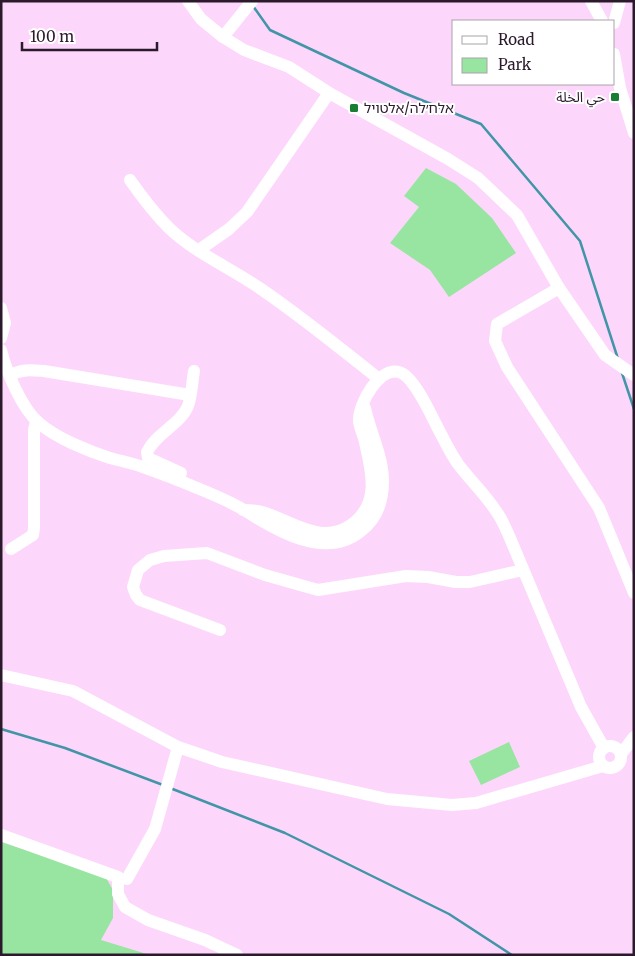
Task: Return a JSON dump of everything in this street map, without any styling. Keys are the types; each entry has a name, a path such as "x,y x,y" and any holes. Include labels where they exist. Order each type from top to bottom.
{"street":[{"path":"188,1 201,19 223,37 244,50 289,67 329,93 448,159 478,178 517,215 559,288 605,355 634,375"},
{"path":"223,37 252,1"},
{"path":"591,1 601,20"},
{"path":"615,20 620,1"},
{"path":"615,60 620,88 634,133"},
{"path":"199,250 229,229 247,212 329,93"},
{"path":"130,180 150,207 169,228 199,250 260,288 331,340 379,379"},
{"path":"559,288 497,324 495,341 507,367 599,508 634,593"},
{"path":"1,308 6,323 1,338"},
{"path":"1,350 23,402 36,422 46,429 71,442 109,457 142,466 243,510 260,511 302,529 330,534 339,532 362,516 368,505 372,490 372,471 359,420 367,395 379,379 391,372 399,372 410,379 458,464 497,511 581,707 604,748"},
{"path":"10,375 20,370 29,369 190,395"},
{"path":"194,371 187,407 181,417 156,439 147,452 148,458 193,479 209,494"},
{"path":"11,548 33,535 34,430 36,422"},
{"path":"220,630 140,600 133,587 138,570 150,560 164,556 207,553 265,575 318,590 406,576 470,582 523,570"},
{"path":"1,675 73,691 178,747 222,762 387,799 452,805 476,803 603,766"},
{"path":"621,754 615,747 607,746 598,757 603,766 610,769 617,766 621,760 621,754 634,737"},
{"path":"127,879 155,829 178,747"},
{"path":"1,835 118,877 118,894 125,908 148,920 205,940 237,955"}],"green space":[{"path":"426,168 456,184 492,218 516,253 449,297 430,270 390,243 419,207 404,196"},
{"path":"509,742 520,767 481,785 469,761"},
{"path":"1,842 105,876 113,890 113,918 101,940 150,955 1,955"}],"waterway":[{"path":"253,6 270,30 404,93 481,124 580,241 618,359"},
{"path":"622,373 634,409"},
{"path":"1,729 65,748 163,785"},
{"path":"170,788 285,833 449,914 512,955"}],"place":[{"name":"حي الخلة","path":"615,97"},
{"name":"אלח׳לה/אלטויל","path":"354,108"}]}
